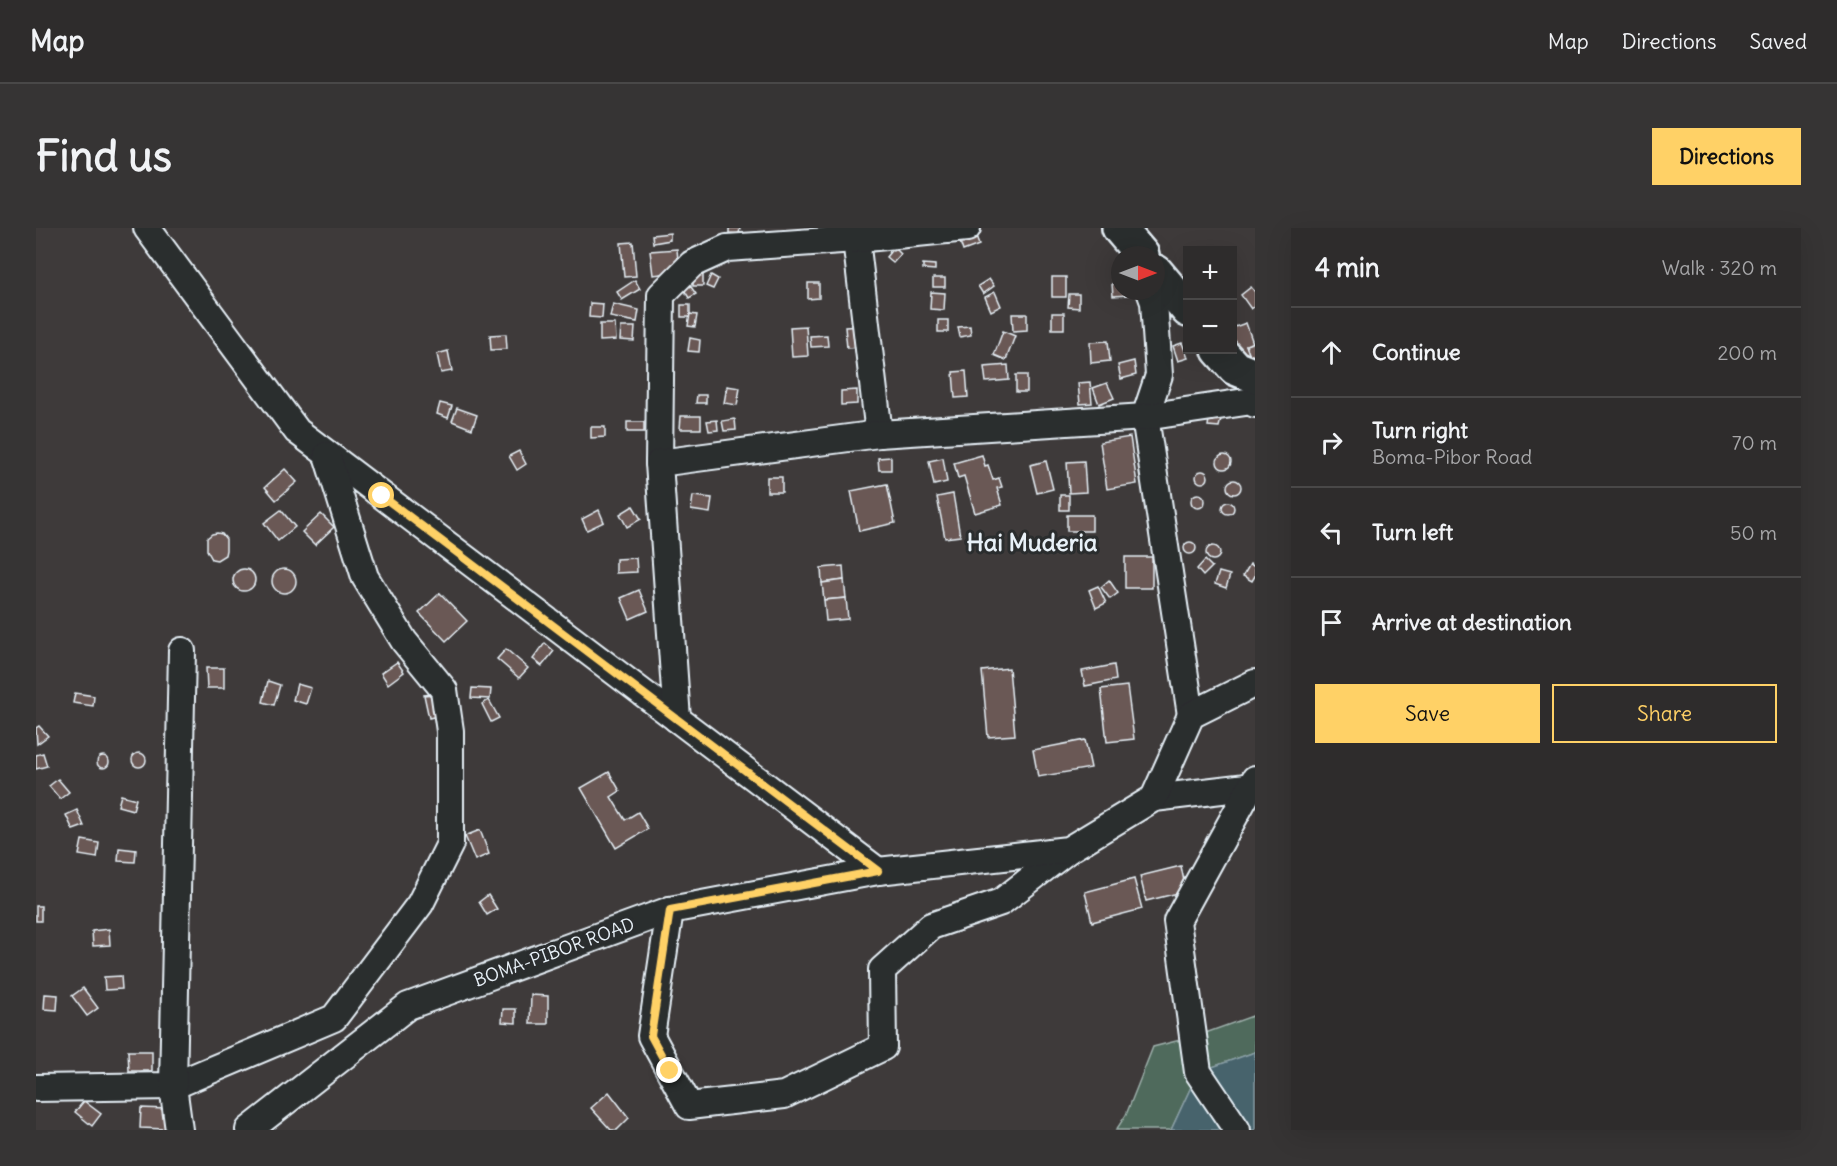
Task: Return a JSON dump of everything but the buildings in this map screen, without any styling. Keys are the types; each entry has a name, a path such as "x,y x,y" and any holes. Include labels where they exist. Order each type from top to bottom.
{"street":[{"path":"147,228 297,432 878,871"},
{"path":"676,719 659,463 661,295 692,264 727,248 856,240 967,228"},
{"path":"856,240 879,434"},
{"path":"1165,283 1183,304"},
{"path":"1154,300 1159,375 1145,417 1191,715 1154,798"},
{"path":"1223,354 1235,368 1255,376"},
{"path":"659,463 879,434 1145,417 1252,401 1255,404"},
{"path":"36,1088 173,1086 334,1018 420,904 450,844 450,731 444,690 404,641 365,577 327,455"},
{"path":"179,1130 173,1086 182,651"},
{"path":"1191,715 1255,683"},
{"path":"1154,798 1254,784"},
{"path":"1237,1130 1198,1072 1177,921 1254,784"},
{"name":"BOMA-PIBOR ROAD","path":"249,1130 408,1006 670,910 878,871 1068,850 1154,798"},
{"path":"670,910 651,1036 689,1106 784,1095 883,1047 882,970 931,926 1001,902 1068,850"}],"green space":[{"path":"1255,1015 1255,1052 1198,1072 1171,1130 1116,1130 1126,1115 1153,1047 1200,1035"}],"water":[{"path":"1255,1052 1255,1130 1171,1130 1198,1072"}],"district":[{"name":"Hai Muderia","path":"1032,542"}],"route":[{"path":"382,496 878,871 670,910 651,1036 670,1071"}]}
